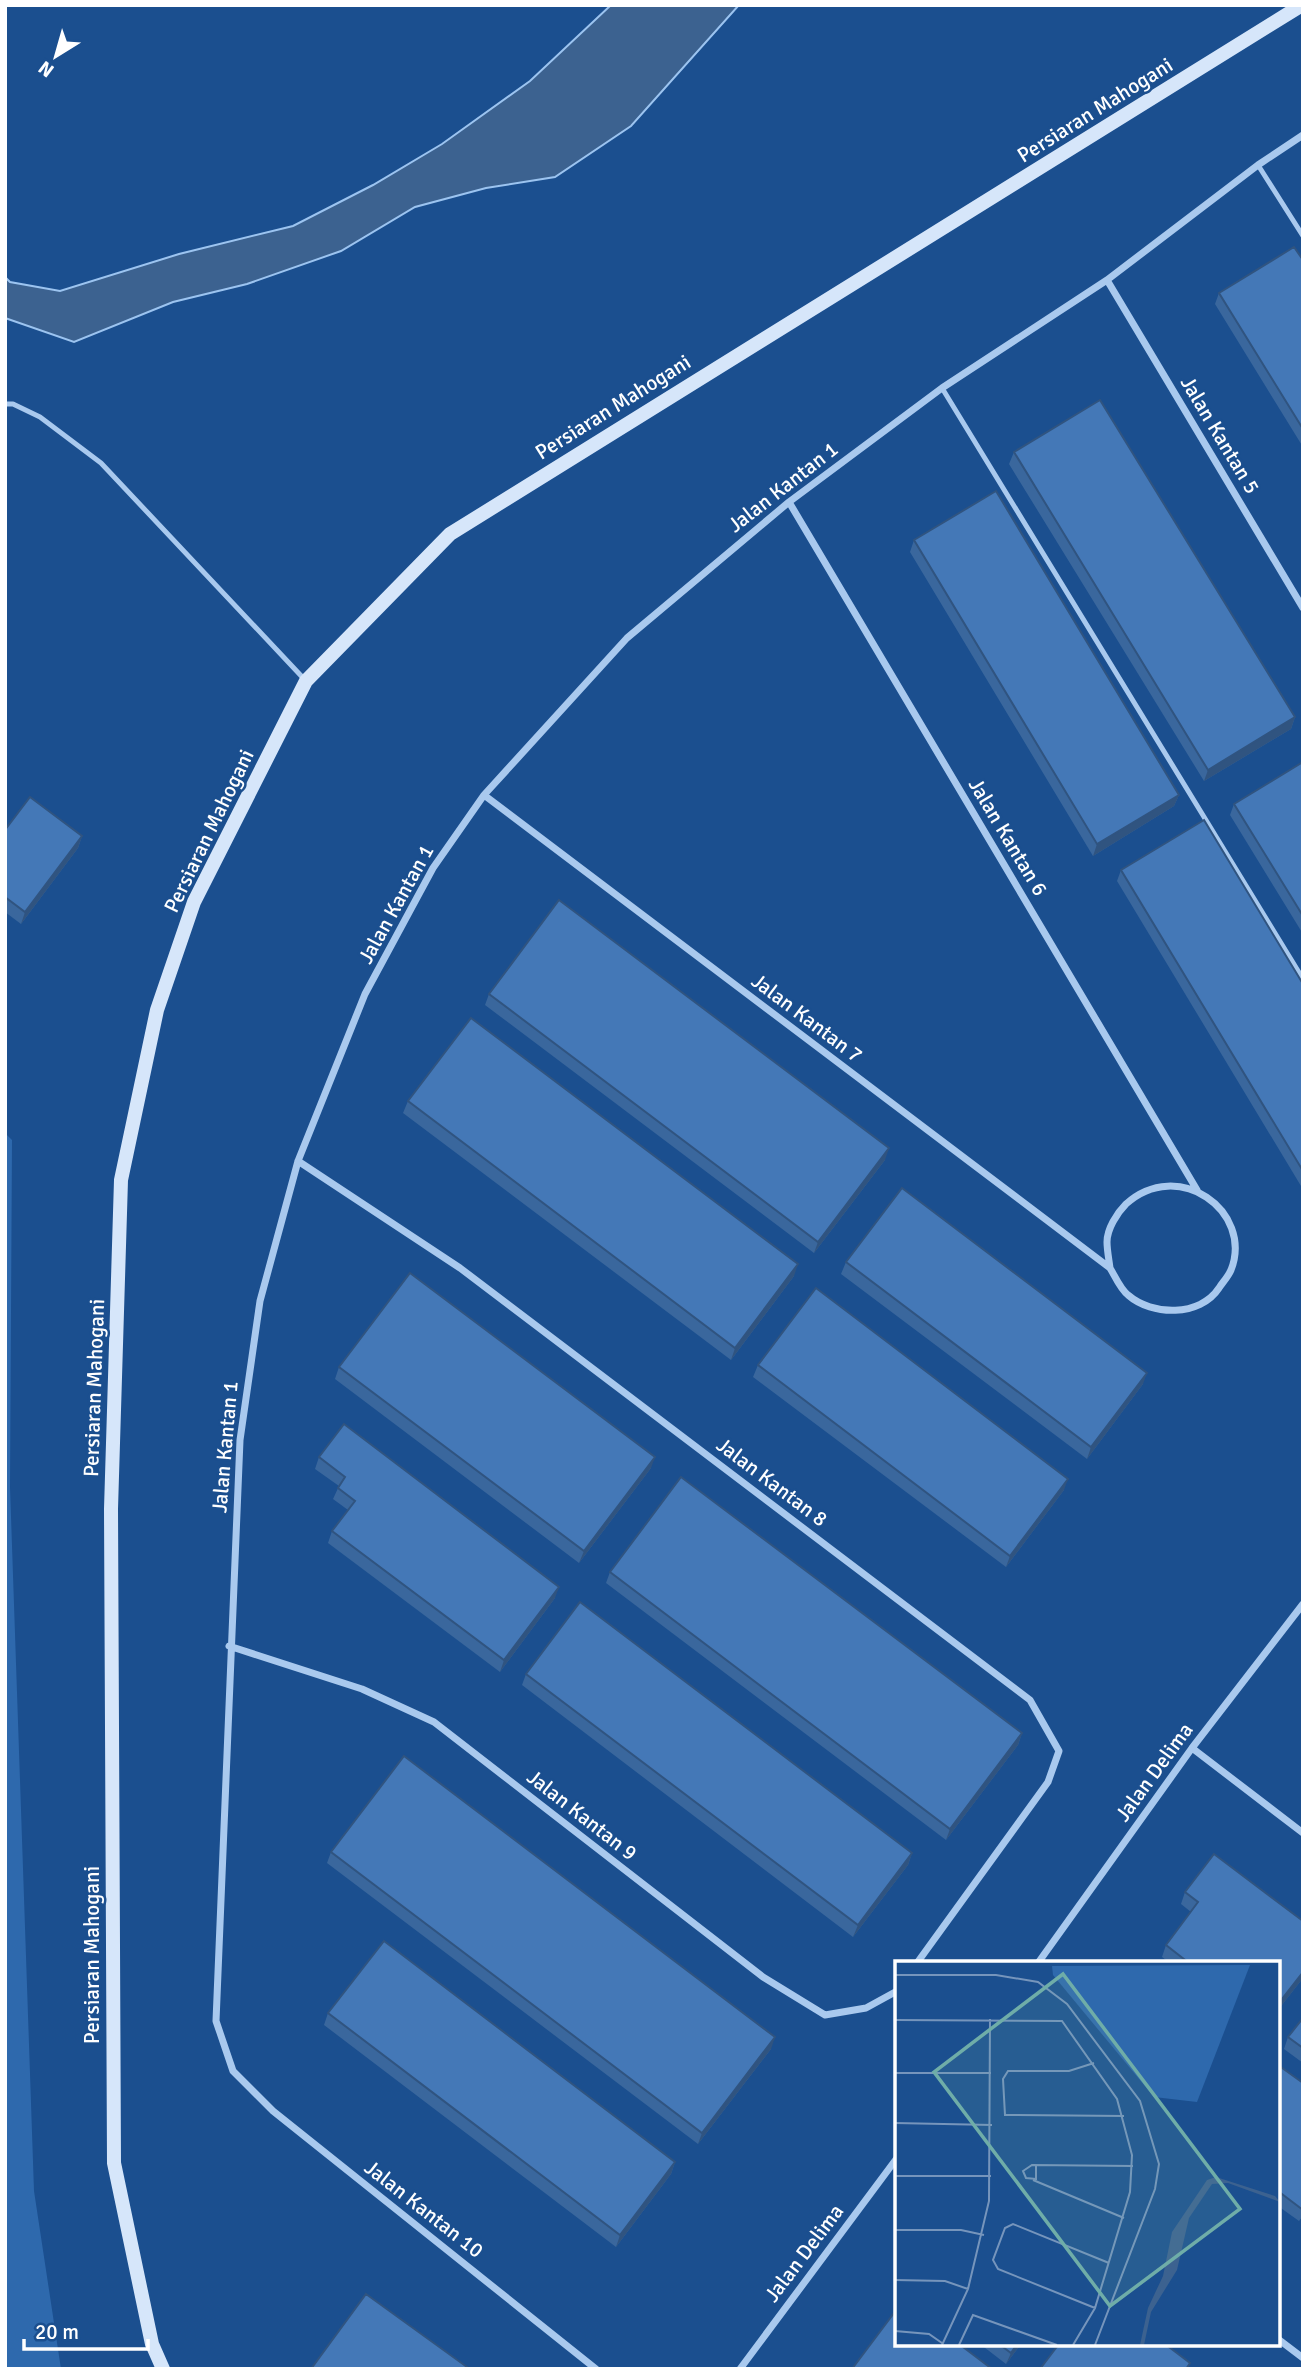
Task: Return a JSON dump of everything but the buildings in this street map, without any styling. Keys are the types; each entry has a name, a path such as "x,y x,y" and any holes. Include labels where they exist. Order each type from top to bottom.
{"main road":[{"name":"Persiaran Mahogani","path":"163,2369 152,2344 114,2163 111,1509 121,1180 157,1010 194,902 306,681 450,534 1302,5"}],"street":[{"name":"Jalan Kantan 1","path":"233,2071 216,2021 229,1646 242,1428 260,1301 298,1161 365,994 433,868 484,795 628,638 789,502 942,388 1107,280 1258,165 1303,135"},
{"name":"Jalan Kantan 5","path":"1107,280 1303,608"},
{"name":"Jalan Kantan 6","path":"789,502 1197,1190"},
{"name":"Jalan Kantan 7","path":"484,795 1110,1268"},
{"name":"Jalan Kantan 8","path":"298,1161 460,1268 1030,1700 1059,1751 1048,1782 918,1961"},
{"path":"1168,1184 1197,1190 1222,1210 1234,1238 1231,1270 1214,1296 1186,1310 1155,1310 1127,1295 1110,1268 1107,1239 1118,1212 1140,1192 1168,1184"},
{"name":"Jalan Delima","path":"1039,1961 1192,1748 1303,1604"},
{"name":"Jalan Kantan 9","path":"229,1646 362,1689 434,1722 763,1977 825,2015 866,2008 895,1992"},
{"path":"1192,1748 1303,1833"},
{"name":"Jalan Kantan 10","path":"233,2071 273,2111 596,2369"},
{"name":"Jalan Delima","path":"740,2369 895,2161"},
{"path":"1280,2341 1303,2358"}],"lane":[{"path":"1258,165 1303,236"},
{"path":"942,388 1303,979"},
{"path":"5,404 13,404 40,418 101,463 306,681"}],"shaded area":[{"path":"611,5 739,5 631,126 555,177 486,188 415,207 341,251 247,284 173,302 74,342 5,318 5,277 10,282 60,291 179,254 293,226 373,185 442,144 530,81"},
{"path":"5,1133 12,1140 10,1487 34,2191 61,2369 5,2369"}]}
